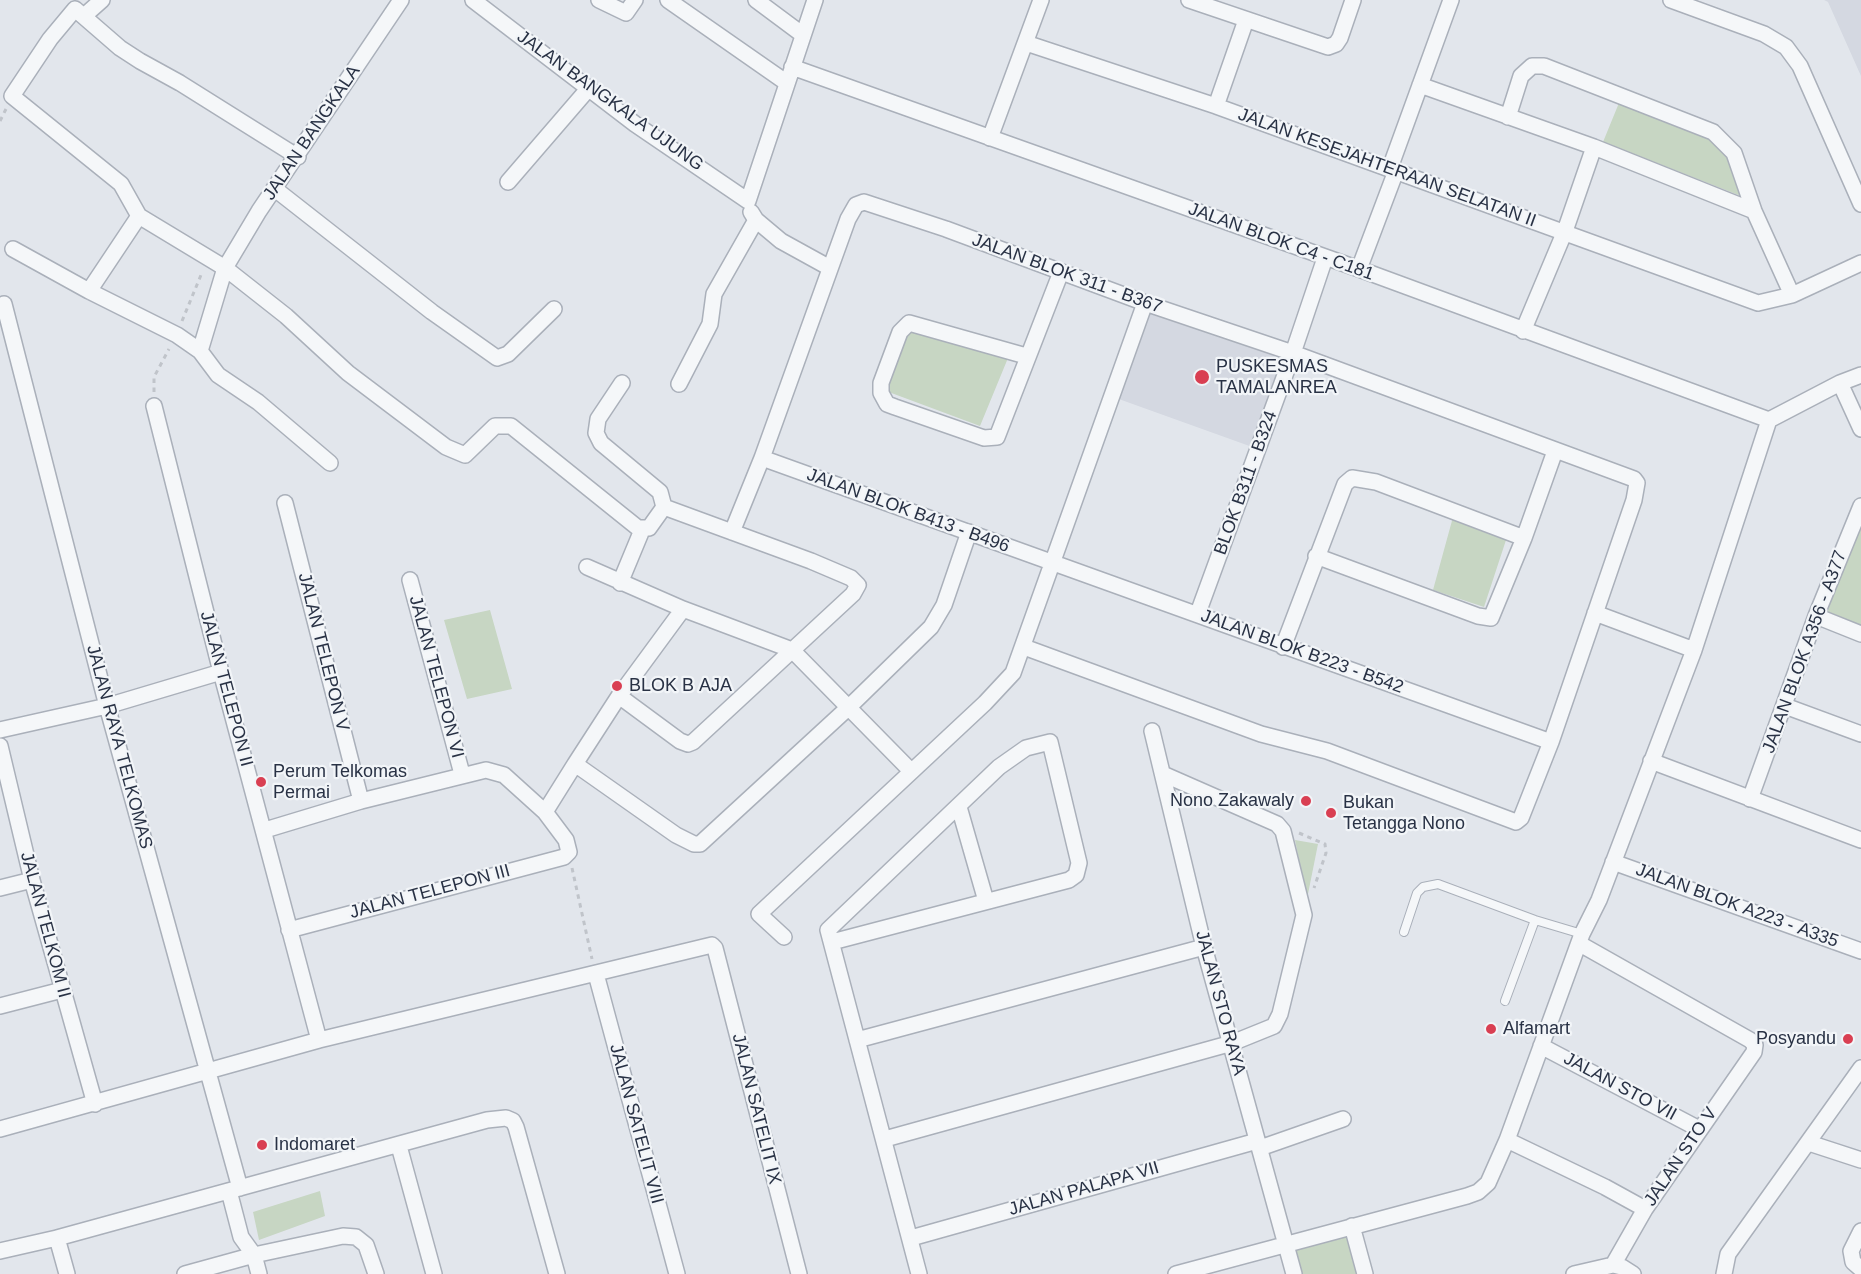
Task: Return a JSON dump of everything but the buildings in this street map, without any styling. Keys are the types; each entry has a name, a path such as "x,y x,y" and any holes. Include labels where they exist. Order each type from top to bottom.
{"street":[{"path":"84,16 102,0"},
{"name":"JALAN BANGKALA","path":"200,351 225,268 401,0"},
{"name":"JALAN BANGKALA UJUNG","path":"473,0 635,124 748,201"},
{"path":"599,0 626,13 635,0"},
{"path":"668,0 787,83"},
{"path":"756,0 803,34"},
{"path":"732,532 762,458 830,268 782,241 756,220 748,201 815,0"},
{"path":"990,138 1041,0"},
{"path":"1189,0 1332,47 1340,38 1353,0"},
{"path":"1359,268 1451,0"},
{"path":"1671,0 1764,34 1786,47 1800,66 1861,204"},
{"path":"298,157 180,83 130,55 75,9 50,39 12,96 122,184 139,216 225,268 286,316 348,373 446,447 465,455 495,426 511,426 642,530"},
{"path":"1216,106 1246,20"},
{"name":"JALAN KESEJAHTERAAN SELATAN II","path":"1026,43 1216,106 1393,169 1746,300 1758,303 1770,302 1792,295"},
{"path":"1508,117 1521,76 1533,66 1544,66 1691,122 1713,132 1729,146 1754,211 1792,295 1861,263"},
{"name":"JALAN BLOK C4 - C181","path":"792,67 1325,258 1359,268 1523,331 1768,420"},
{"path":"1420,85 1594,147 1754,211"},
{"path":"508,182 589,88"},
{"path":"1523,331 1565,231 1594,147"},
{"path":"275,189 432,312 497,358 508,354 554,309"},
{"name":"JALAN BLOK 311 - B367","path":"830,268 848,219 858,204 884,207 1145,303 1293,353 1634,479 1637,483 1634,500 1595,613"},
{"path":"89,291 139,216"},
{"path":"679,384 710,324 714,294 756,220"},
{"path":"14,249 89,291 177,335 200,351 218,375 258,402 330,463"},
{"name":"BLOK B311 - B324","path":"1198,613 1293,353 1325,258"},
{"path":"1026,356 916,323 903,326 881,383 881,393 887,404 993,439 1003,423 1026,356 1061,272"},
{"path":"784,937 759,914 1009,679 1024,647 1145,303"},
{"name":"JALAN RAYA TELKOMAS","path":"4,304 107,706 207,1072 234,1189 245,1263 259,1274"},
{"path":"1176,1274 1478,1192 1488,1183 1507,1140 1581,939 1694,650 1768,420 1840,383 1861,375"},
{"path":"622,383 598,419 597,433 601,443 660,492 664,507"},
{"path":"1840,383 1861,429"},
{"name":"JALAN TELEPON II","path":"154,406 221,672 320,1040"},
{"path":"1316,556 1478,616 1491,618 1524,538 1555,450"},
{"name":"JALAN BLOK B413 - B496","path":"762,458 1053,563"},
{"path":"1282,647 1344,484 1355,477 1376,482 1524,538"},
{"name":"JALAN TELEPON V","path":"285,503 361,801"},
{"name":"JALAN BLOK A356 - A377","path":"1750,799 1816,616 1861,506"},
{"path":"642,530 649,528 664,507"},
{"path":"619,696 680,741 688,744 853,594 856,582 811,561 664,507"},
{"path":"620,584 642,530"},
{"path":"575,764 676,835 694,844 700,844 849,707 931,627 944,605 969,532"},
{"name":"JALAN BLOK B223 - B542","path":"1053,563 1198,613 1282,647 1551,742"},
{"path":"587,567 620,584 792,650 910,770"},
{"name":"JALAN TELEPON VI","path":"410,579 462,774"},
{"path":"545,812 619,696 683,609"},
{"path":"1024,647 1251,730 1327,751 1513,822 1521,819 1551,742 1595,613 1694,650"},
{"path":"1816,616 1861,634"},
{"path":"0,729 107,706 221,672"},
{"path":"1785,706 1861,734"},
{"name":"JALAN STO RAYA","path":"1152,731 1204,947 1294,1274"},
{"path":"832,942 1069,880 1079,870 1050,742 1026,748 999,767 828,930 919,1274"},
{"name":"JALAN TELKOM II","path":"0,746 32,880 95,1104"},
{"path":"1651,761 1861,840"},
{"path":"265,830 361,801 462,774 486,770 504,775 545,812 566,840 569,852"},
{"path":"885,1139 1232,1043 1269,1029 1277,1022 1304,915 1283,831 1279,825 1163,774"},
{"path":"959,807 986,901"},
{"name":"JALAN TELEPON III","path":"290,930 564,857 569,852"},
{"name":"JALAN BLOK A223 - A335","path":"1613,862 1861,951"},
{"path":"0,888 32,880"},
{"name":"JALAN STO V","path":"1581,939 1755,1045 1754,1052 1645,1209 1613,1265"},
{"name":"JALAN SATELIT IX","path":"596,974 712,945 716,948 799,1274"},
{"path":"857,1040 1204,947"},
{"path":"0,1129 320,1040 596,974"},
{"name":"JALAN SATELIT VIII","path":"596,974 677,1274"},
{"path":"0,1006 62,990"},
{"name":"JALAN STO VII","path":"1541,1046 1699,1129"},
{"path":"1724,1274 1728,1254 1861,1068"},
{"path":"0,1251 57,1238 487,1120 506,1118 513,1121 516,1127 557,1274"},
{"name":"JALAN PALAPA VII","path":"911,1238 1258,1145 1343,1119"},
{"path":"1507,1140 1645,1209"},
{"path":"1809,1143 1861,1160"},
{"path":"399,1146 434,1274"},
{"path":"1352,1226 1365,1274"},
{"path":"1861,1231 1851,1251 1853,1262 1861,1269"},
{"path":"185,1274 245,1263 350,1236 361,1240 366,1245 376,1274"},
{"path":"57,1238 67,1274"},
{"path":"1577,1273 1613,1265 1622,1267 1633,1274"}],"lane":[{"path":"1404,932 1417,893 1429,885 1438,884 1581,939"},
{"path":"1505,1001 1535,920"}],"path":[{"path":"1279,825 1325,844 1326,854 1304,915"},
{"path":"569,852 596,974"}],"shaded area":[{"path":"1824,0 1861,0 1861,76 1828,2"},
{"name":"PUSKESMAS TAMALANREA","path":"1148,309 1288,356 1255,448 1116,398"}],"green space":[{"path":"1621,98 1700,129 1730,155 1746,198 1603,142"},
{"path":"911,326 1008,358 980,426 886,391"},
{"path":"1453,517 1507,537 1484,607 1433,590"},
{"path":"1861,522 1861,628 1826,615"},
{"path":"490,610 512,689 467,699 444,620"},
{"path":"1295,840 1318,844 1307,899"},
{"path":"320,1191 325,1216 259,1240 253,1212"},
{"path":"1348,1233 1360,1274 1298,1274 1291,1249"}],"place":[{"name":"PUSKESMAS TAMALANREA","path":"1202,377"},
{"name":"BLOK B AJA","path":"617,686"},
{"name":"Perum Telkomas Permai","path":"261,782"},
{"name":"Nono Zakawaly","path":"1306,801"},
{"name":"Bukan Tetangga Nono","path":"1331,813"},
{"name":"Alfamart","path":"1491,1029"},
{"name":"Posyandu","path":"1848,1039"},
{"name":"Indomaret","path":"262,1145"}]}
